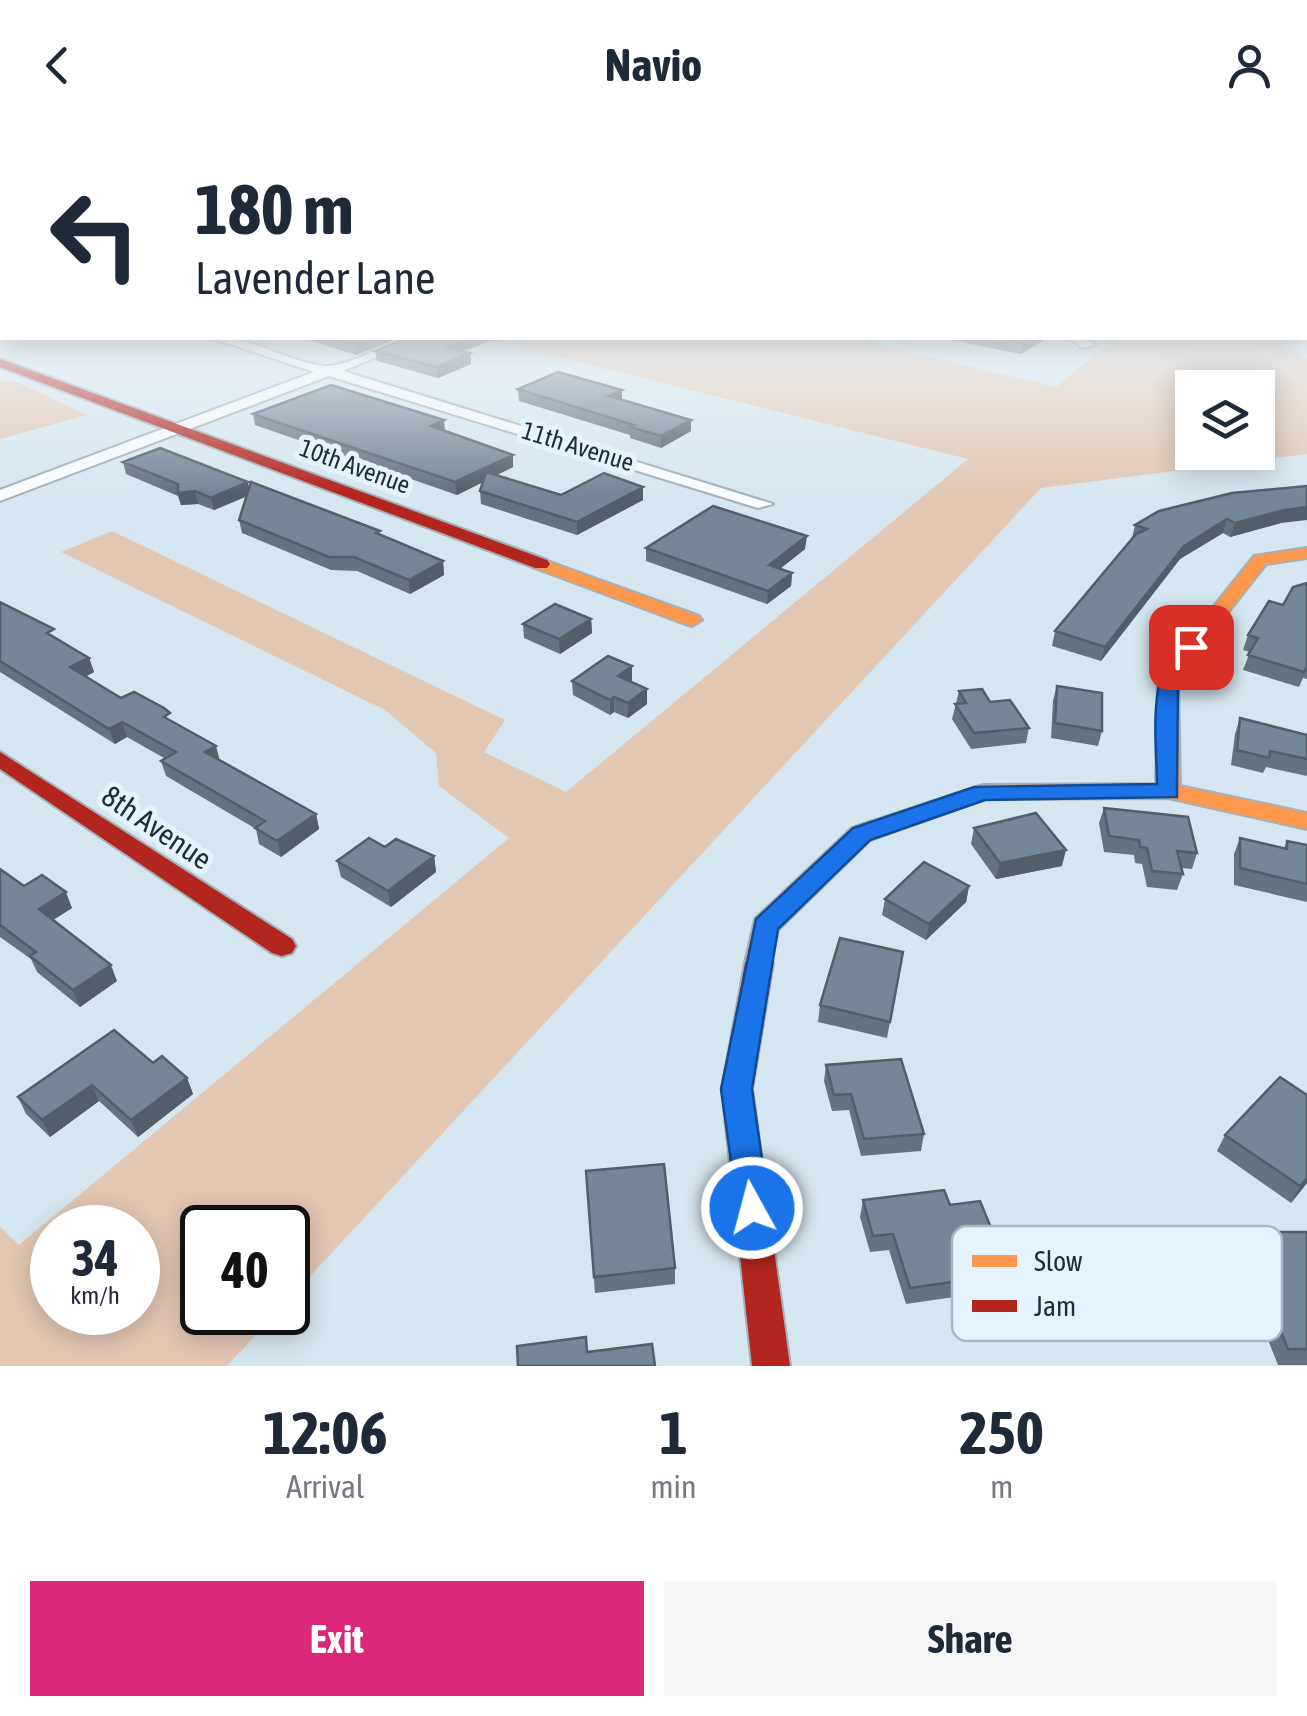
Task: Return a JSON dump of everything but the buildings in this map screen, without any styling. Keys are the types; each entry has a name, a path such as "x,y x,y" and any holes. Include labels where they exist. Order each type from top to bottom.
{"street":[{"name":"10th Avenue","path":"40,378 692,620"},
{"path":"0,496 312,378"},
{"name":"11th Avenue","path":"347,378 764,504"},
{"path":"1168,791 1168,676 1260,560 1307,553"},
{"name":"8th Avenue","path":"0,759 282,946"},
{"path":"771,1366 736,1089 765,926 862,834 983,792 1168,791 1307,822"}],"shaded area":[{"path":"641,378 1016,378 1056,387 1067,378 1175,378 1175,470 1182,470 1041,488 310,1276 310,1205 180,1205 180,1335 256,1335 227,1366 0,1366 0,1227 19,1245 30,1236 30,1335 160,1335 160,1205 67,1205 509,838 439,786 436,753 385,710 61,552 112,531 505,720 484,752 566,792 968,459"},
{"path":"1275,378 1307,378 1307,454 1275,458"},
{"path":"15,381 87,415 0,439 0,382"}],"traffic: slow":[{"path":"1168,791 1168,676 1260,560 1307,553"},
{"path":"541,564 692,620"},
{"path":"759,963 765,926 861,834 983,792 1168,791 1307,821"}],"traffic: jam":[{"path":"40,378 541,564"},
{"path":"0,759 282,946"},
{"path":"759,963 737,1089 771,1366"}],"route":[{"path":"752,1208 736,1089 765,926 862,834 983,792 1168,791 1168,676 1191,647"}]}
